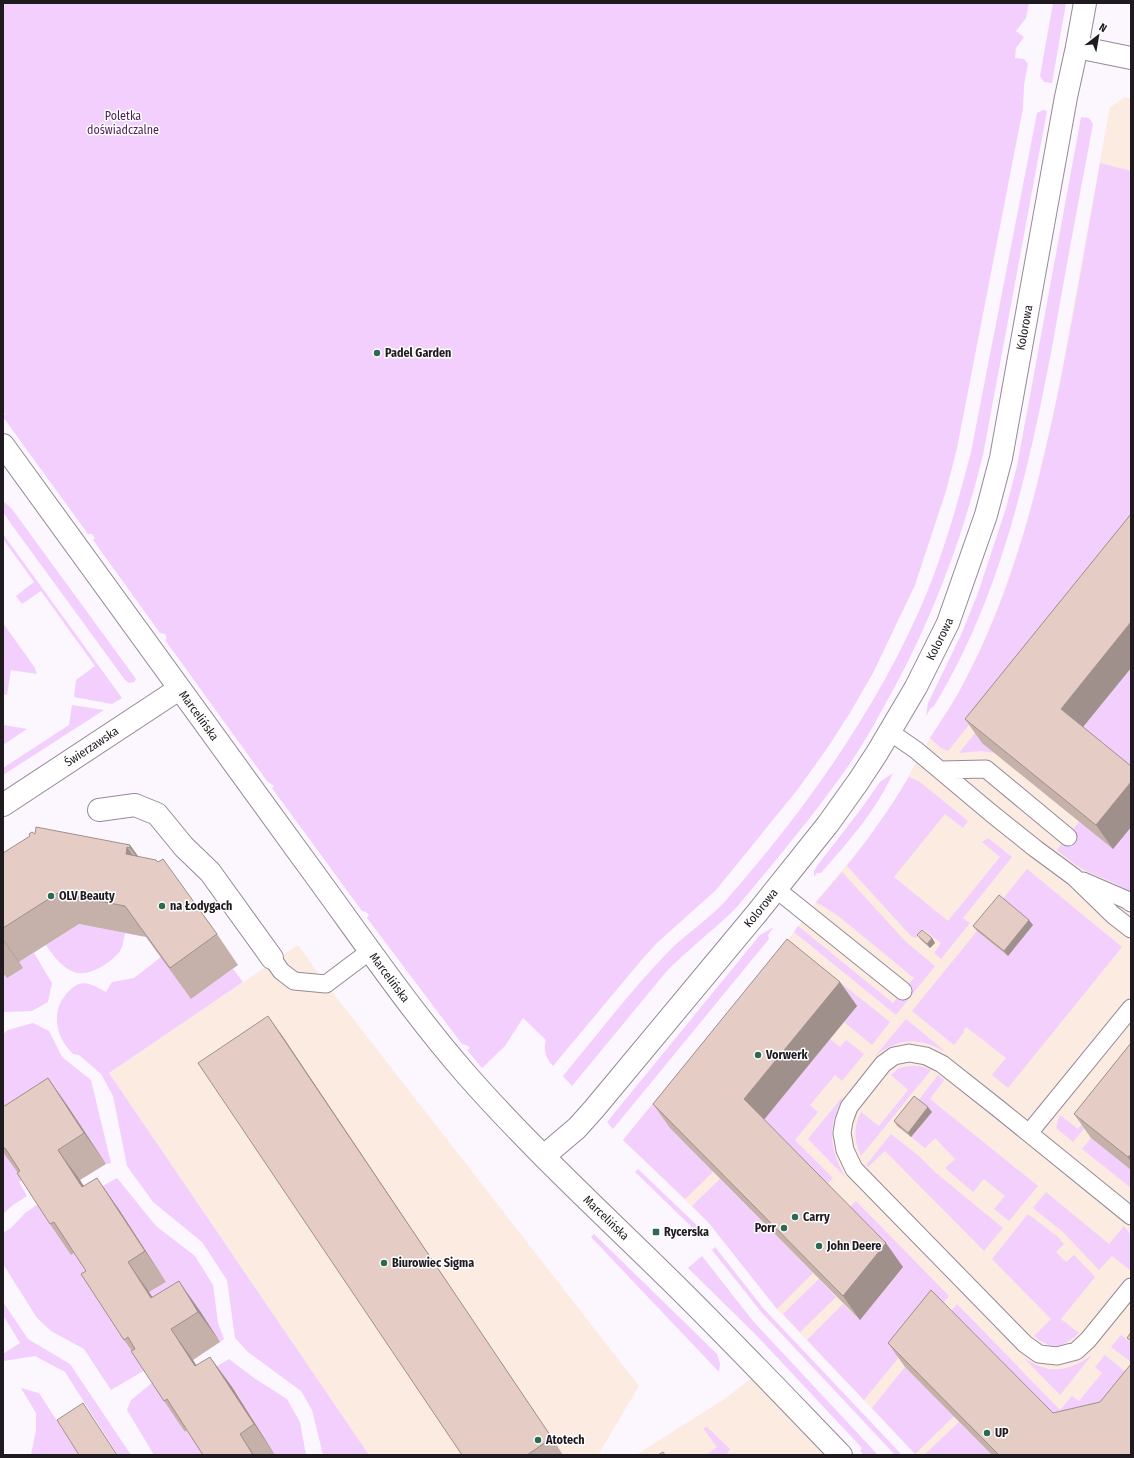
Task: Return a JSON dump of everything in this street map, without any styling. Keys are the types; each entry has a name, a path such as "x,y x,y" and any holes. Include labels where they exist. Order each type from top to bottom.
{"street":[{"name":"Kolorowa","path":"544,1156 577,1128 594,1109 828,824 858,782 890,732 916,687 948,623 986,515 1001,458 1066,97 1085,3"},
{"path":"1077,47 1131,58"},
{"name":"Marcelińska","path":"3,445 179,689 436,1039 468,1077 544,1156 673,1282 841,1455"},
{"name":"Świerzawska","path":"3,805 179,689"},
{"path":"99,810 134,805 157,814 184,847 210,872 272,958"}],"lane":[{"path":"890,732 941,770 997,818 1074,877 1131,929"},
{"path":"941,770 986,768 1068,837"},
{"path":"1074,877 1131,903"},
{"path":"776,889 903,992"},
{"path":"272,958 280,971 294,981 326,984 370,951"},
{"path":"1029,1133 1131,1008"},
{"path":"1131,1216 942,1064 926,1056 909,1053 894,1056 883,1064 849,1107 842,1133 845,1150 854,1169 1025,1344 1039,1354 1057,1356 1076,1351 1088,1340 1131,1287"}],"shaded area":[{"path":"1125,97 1131,99 1131,1455 916,1455 777,1309 708,1222 623,1140 794,932 816,902 871,835 891,807 930,738 962,687 1000,602 1030,515 1055,408 1110,107"},
{"path":"298,945 326,984 639,1386 598,1455 369,1455 109,1073"},
{"path":"761,1371 841,1455 636,1455 723,1400"}],"green space":[{"name":"Poletka doświadczalne","path":"3,3 1029,3 1026,18 1016,31 1024,37 1016,48 1015,58 1024,59 1028,64 1024,85 1023,108 957,448 946,491 915,585 873,673 828,747 798,789 716,890 658,942 644,957 553,1066 546,1054 546,1040 523,1018 505,1046 482,1068 467,1050 470,1048 462,1044 367,918 369,915 362,911 272,788 274,786 267,781 165,640 167,638 165,634 160,633 93,540 95,538 92,534 88,534 3,417 5,414 3,411"},
{"path":"1053,3 1066,3 1052,83 1044,82 1040,76"},
{"path":"1043,110 1047,111 983,455 954,554 942,586 914,649 899,680 862,745 809,819 737,907 666,972 572,1086 563,1076 615,1012 669,951 728,898 787,827 841,752 888,673 909,632 928,590 941,556 971,452 1037,113"},
{"path":"1081,117 1089,118 1093,124 1046,380 1024,477 996,572 979,618 958,663 934,706 930,709 926,716 928,703 961,635 978,593 1006,508 1017,466"},
{"path":"1100,163 1131,171 1131,524 948,751 941,748 930,738 955,699 977,658 990,629 1012,570 1031,509 1054,412 1075,305"},
{"path":"3,501 12,509 136,679 134,682 129,683 125,680 9,521 3,512"},
{"path":"3,534 122,698 112,704 74,697 76,680 95,666 41,591 22,604 16,596 34,582 3,539"},
{"path":"3,623 35,668 37,674 11,670 7,695 3,694"},
{"path":"1052,638 994,753 982,751 959,753"},
{"path":"1131,668 1131,761 1129,764 1078,733"},
{"path":"72,705 104,710 3,775 3,768 69,725"},
{"path":"3,725 27,729 3,745"},
{"path":"893,773 886,787 861,826 821,873 817,873 814,877 814,871 817,866 880,782"},
{"path":"909,777 920,782 968,821 963,828 945,814 894,877 948,921 1000,857 982,842 988,838 1012,857 963,918 970,923 941,959 934,953 941,943 923,929 916,938 911,936 847,866 880,822"},
{"path":"1079,822 1131,827 1131,894 1114,883 1082,869 1057,850"},
{"path":"1027,869 1122,947 1008,1088 992,1075 1006,1058 966,1027 954,1045 912,1011 977,931 1008,956 1002,900"},
{"path":"842,872 906,942 935,966 896,1015 794,932 798,926 893,1003 914,978 837,915 816,902"},
{"path":"79,924 125,933 120,951 112,959 95,970 83,973 73,972 64,966 55,958 46,945"},
{"path":"774,927 768,935 769,939 613,1129 607,1122 760,935"},
{"path":"787,940 890,1022 872,1045 844,1022 856,1006 713,1172 685,1199 623,1140"},
{"path":"34,953 52,983 48,1002 32,1011 5,1012 3,1014 3,976 22,968 19,962"},
{"path":"161,957 191,999 233,969 243,982 109,1073 369,1455 323,1455 312,1410 301,1391 248,1352 235,1338 227,1280 202,1242 153,1202 127,1166 113,1096 101,1074 79,1055 73,1054 67,1048 59,1033 57,1025 58,1008 67,993 74,986 86,983 106,992 112,982 134,978"},
{"path":"906,1019 946,1052 927,1044 910,1041 893,1045 875,1056"},
{"path":"33,1023 49,1031 62,1057 91,1080 111,1163 106,1164 69,1108 23,1180 19,1182 27,1196 3,1214 3,1034 8,1030"},
{"path":"830,1039 840,1047 846,1040 864,1054 842,1081 835,1075 810,1105 818,1112 795,1140 833,1178 824,1187 761,1123"},
{"path":"1131,1063 1131,1071 1073,1142 1056,1128 1060,1115 1078,1129"},
{"path":"920,1066 931,1070 861,1156 855,1134 858,1118 861,1112 879,1126 908,1090 891,1075 899,1068"},
{"path":"938,1075 944,1080 930,1099 1038,1186 1009,1221 994,1209 1005,1196 984,1179 973,1192 945,1168 955,1159 935,1138 925,1148 911,1137 931,1112 918,1101"},
{"path":"844,1095 835,1116 832,1136 835,1155 845,1177 808,1139"},
{"path":"891,1134 1003,1228 984,1251 885,1151 868,1167 866,1165"},
{"path":"1091,1138 1131,1170 1131,1188 1082,1149"},
{"path":"638,1169 703,1231 699,1234 635,1172"},
{"path":"117,1178 156,1226 195,1256 213,1285 218,1323 224,1339 220,1342 200,1312 173,1329 149,1292 166,1282 118,1208 88,1194"},
{"path":"720,1179 813,1273 777,1309 708,1222 692,1206"},
{"path":"1046,1192 1109,1244 1124,1226 1131,1235 1130,1270 1112,1256 1099,1270 1063,1232 1033,1208"},
{"path":"856,1201 949,1296 864,1400 807,1340 843,1304 860,1320 903,1268 847,1210"},
{"path":"38,1204 75,1253 145,1370 111,1390 84,1349 51,1331 37,1318 3,1264 3,1233 11,1228 25,1213"},
{"path":"1028,1214 1058,1237 1064,1244 1056,1252 1066,1262 1074,1255 1095,1277 1061,1319 1079,1333 1062,1345 1057,1346 1046,1344 1034,1336 1051,1319 992,1259"},
{"path":"594,1234 717,1354 720,1363 719,1372 591,1237"},
{"path":"715,1247 764,1309 902,1455 895,1455 762,1313 712,1250"},
{"path":"702,1256 753,1321 878,1455 864,1455 860,1451 862,1448 757,1336 688,1268"},
{"path":"819,1279 836,1297 800,1332 783,1314"},
{"path":"3,1302 28,1339 70,1364 131,1455 118,1455 65,1372 35,1356 4,1361 3,1354 20,1343 3,1315"},
{"path":"957,1304 1060,1410 1072,1396 1079,1401 1102,1373 1095,1367 1105,1355 1131,1376 1070,1437 948,1314"},
{"path":"1121,1335 1131,1343 1131,1362 1111,1347"},
{"path":"1092,1355 1060,1395 1024,1358 1042,1367 1058,1369 1075,1365"},
{"path":"229,1359 254,1378 287,1399 300,1422 306,1455 275,1455 232,1387 202,1375"},
{"path":"905,1367 954,1416 915,1454 872,1408"},
{"path":"153,1382 185,1432 189,1429 205,1455 154,1455 127,1410 131,1400"},
{"path":"21,1388 39,1393 79,1455 31,1455 36,1430 36,1413"},
{"path":"959,1422 992,1455 924,1455"},
{"path":"707,1427 730,1449 726,1455 706,1455 717,1447 703,1428"}],"building":[{"path":"1131,514 1131,622 1061,709 1131,766 1131,782 1096,825 965,719"},
{"path":"36,827 130,845 130,848 127,847 126,854 156,860 158,862 163,859 217,934 170,968 125,906 58,893 3,928 3,853 30,836 29,834 32,832 35,834"},
{"path":"999,895 1029,920 1004,951 973,926"},
{"path":"922,930 932,938 927,944 917,935"},
{"path":"787,939 840,982 744,1099 886,1243 843,1296 653,1104"},
{"name":"Biurowiec Sigma","path":"268,1016 552,1438 527,1455 462,1455 198,1063"},
{"path":"1131,1043 1131,1154 1128,1157 1074,1114"},
{"path":"48,1078 84,1133 58,1150 82,1187 97,1178 145,1251 128,1262 151,1298 179,1281 198,1312 171,1329 195,1366 210,1357 254,1424 240,1434 253,1455 203,1455 167,1399 164,1401 131,1351 135,1349 128,1337 124,1340 81,1274 86,1271 54,1222 50,1224 17,1173 20,1171 5,1148 3,1149 3,1107"},
{"path":"914,1096 928,1107 908,1133 894,1121"},
{"path":"931,1290 1053,1413 1100,1402 1131,1364 1131,1455 999,1455 888,1343"},
{"path":"1131,1332 1131,1341 1127,1338"},
{"path":"83,1403 117,1455 79,1455 57,1420"},
{"path":"663,1452 665,1455 658,1455"}],"place":[{"name":"Padel Garden","path":"377,353"},
{"name":"OLV Beauty","path":"51,896"},
{"name":"na Łodygach","path":"162,906"},
{"name":"Vorwerk","path":"758,1055"},
{"name":"Carry","path":"795,1217"},
{"name":"Porr","path":"784,1228"},
{"name":"Rycerska","path":"656,1232"},
{"name":"John Deere","path":"819,1246"},
{"name":"Biurowiec Sigma","path":"384,1263"},
{"name":"UP","path":"987,1433"},
{"name":"Atotech","path":"538,1440"}]}
